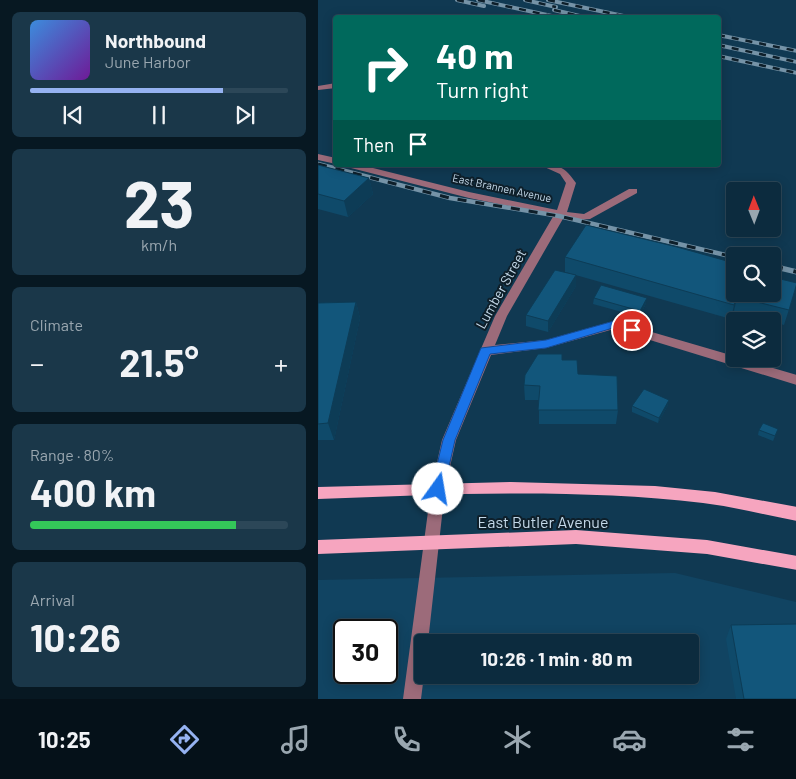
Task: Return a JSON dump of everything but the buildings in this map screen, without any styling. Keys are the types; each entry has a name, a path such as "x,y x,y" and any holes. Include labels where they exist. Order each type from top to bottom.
{"main road":[{"path":"318,493 438,489 595,490 704,497 796,514"},
{"name":"East Butler Avenue","path":"318,546 576,537 707,547 796,563"}],"street":[{"path":"318,88 333,86"},
{"path":"318,157 333,160"},
{"name":"East Brannen Avenue","path":"358,167 469,195 586,217 633,191"},
{"name":"Lumber Street","path":"412,699 430,542 438,489 449,440 501,316 561,213 571,183 564,172 550,167"},
{"path":"486,350 546,344 614,325 796,380"}],"shaded area":[{"path":"675,573 796,602 796,699 318,699 318,580"}],"railway":[{"path":"457,0 484,6"},
{"path":"478,0 547,15"},
{"path":"525,0 556,7"},
{"path":"548,0 619,15"},
{"path":"554,10 575,15"},
{"path":"721,36 797,51"},
{"path":"721,46 797,62"},
{"path":"721,57 797,73"},
{"path":"318,164 450,198 559,216 726,255"},
{"path":"781,268 797,272"}],"route":[{"path":"438,489 449,440 486,350 546,344 614,325 632,330"}]}
